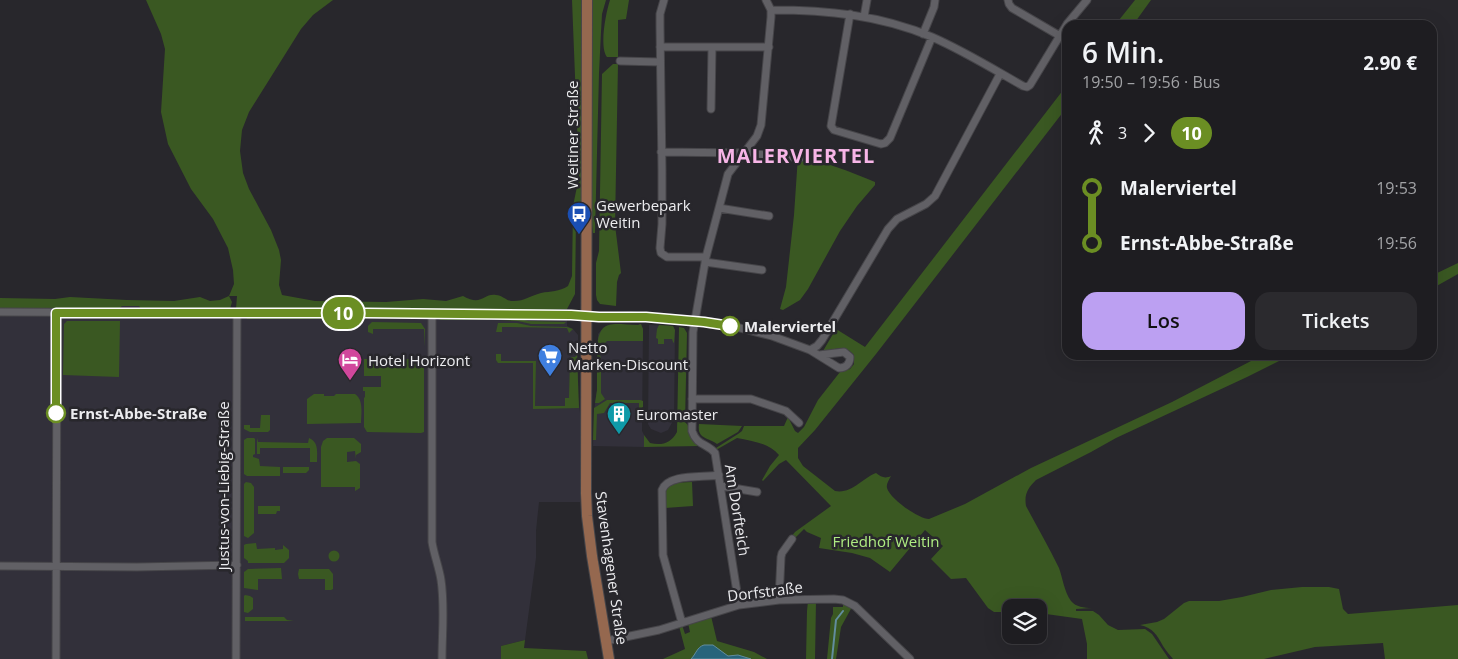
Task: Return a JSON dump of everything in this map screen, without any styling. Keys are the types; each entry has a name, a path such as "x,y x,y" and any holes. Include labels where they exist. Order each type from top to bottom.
{"main road":[{"name":"Weitiner Straße","path":"587,0 587,301"},
{"name":"Stavenhagener Straße","path":"587,301 587,516 609,659"}],"street":[{"path":"664,0 660,14 661,253 667,257 705,260 762,270"},
{"path":"766,0 771,10 760,131 728,174 705,260 695,321 692,399 751,400 786,412 799,423"},
{"path":"864,17 867,0"},
{"path":"923,34 935,0"},
{"path":"1008,0 1012,8 1060,36"},
{"path":"1070,20 1087,0"},
{"path":"771,10 825,11 884,21 932,37 1027,87 1062,33"},
{"path":"850,14 831,126 834,130 881,144 890,138 932,37"},
{"path":"660,47 768,47"},
{"path":"711,109 712,47"},
{"path":"620,62 660,62"},
{"path":"810,350 822,340 888,229 897,219 926,204 935,196 1000,74"},
{"path":"661,152 744,153 800,158"},
{"path":"719,208 769,216"},
{"path":"0,312 631,316 695,321 746,329 772,336 820,355"},
{"path":"56,313 56,659"},
{"name":"Justus-von-Liebig-Straße","path":"236,659 237,314"},
{"path":"432,314 432,542 441,580 443,601 442,659"},
{"name":"Am Dorfteich","path":"692,399 692,431 698,441 714,451 720,475 739,604"},
{"path":"682,623 663,555 662,490 664,485 672,480 720,475"},
{"path":"721,486 757,492"},
{"path":"779,600 781,557 792,539"},
{"path":"0,566 237,565"},
{"name":"Dorfstraße","path":"606,641 659,630 739,604 779,600 834,599 848,602 863,613 910,659"}],"shaded area":[{"path":"122,306 139,306 142,309 433,309 526,311 567,309 567,326 578,335 578,396 581,421 580,502 539,502 536,558 525,640 501,646 501,659 0,659 0,309 119,309"},
{"path":"641,324 643,329 642,431 644,447 593,446 598,334 608,325"},
{"path":"649,325 673,326 675,330 674,419 668,430 661,433 651,429 648,424"}],"green space":[{"path":"146,0 333,0 313,15 301,29 249,112 242,130 240,151 243,173 279,250 281,260 279,285 282,295 315,301 386,302 423,299 446,301 463,296 478,300 492,295 516,301 568,286 572,276 573,206 579,177 572,0 584,0 583,190 578,218 576,219 575,294 567,309 526,311 236,309 237,296 229,296 234,284 228,248 213,219 191,189 168,144 161,112 165,49 161,34"},
{"path":"591,0 606,0 602,14 599,73 595,233 593,233 591,218"},
{"path":"610,0 629,0 626,19 618,20 618,57 607,57 604,46 605,21"},
{"path":"1135,0 1151,0 1137,20 1119,20"},
{"path":"613,64 618,64 615,225 621,273 617,282 616,306 600,304 596,295 596,263 599,251 602,74"},
{"name":"Friedhof Weitin","path":"1062,91 1062,113 876,354 815,430 798,448 798,458 803,466 835,491 851,488 876,473 883,477 891,476 887,488 893,497 912,512 929,519 965,504 1031,468 1172,402 1251,361 1281,360 1116,438 1036,480 1027,492 1026,506 1059,568 1065,589 1071,601 1078,606 1092,608 1076,609 1076,611 1093,611 1108,625 1118,630 1145,629 1152,634 1169,659 1087,659 1087,644 1082,619 1047,614 1047,599 1002,599 1002,612 994,612 988,608 966,578 951,579 931,559 943,546 925,530 890,572 870,558 819,548 821,538 804,529 794,539 791,537 795,532 831,506 786,460 779,464 763,481 770,466 779,455 765,445 737,438 716,450 716,448 742,431 744,426 784,426 788,417 798,433 804,427 818,400 840,372 850,369 854,364 854,355 847,350 840,348 823,351 836,329 865,347"},
{"path":"798,156 846,171 875,182 875,185 857,206 840,231 800,300 783,310 780,309 786,287"},
{"path":"1458,263 1458,274 1437,286 1437,273"},
{"path":"229,296 232,302 230,309 141,309 139,306 122,306 119,309 0,309 0,298 55,299 70,297 174,301 200,297 210,301 220,300"},
{"path":"358,316 359,319 247,319 246,317"},
{"path":"443,317 487,317 489,320 439,320"},
{"path":"501,318 566,322 564,324 531,324 499,320"},
{"path":"67,321 120,321 119,377 63,375 64,324"},
{"path":"372,322 421,323 425,329 425,347 424,329 373,329 373,334 368,332 368,326"},
{"path":"498,323 567,327 573,329 569,333 567,328 502,327 502,332 496,332"},
{"path":"613,324 641,324 643,341 607,341 603,345 602,352 597,351 598,340 603,328"},
{"path":"659,325 673,326 675,330 674,343 672,339 664,339 664,344 658,344 658,339 656,338"},
{"path":"679,327 684,328 687,333 685,422 694,441 699,446 644,447 644,435 650,443 658,444 666,443 677,432"},
{"path":"597,353 601,357 601,393 605,399 595,403 597,390"},
{"path":"496,354 501,354 501,361 536,361 535,406 565,406 565,398 569,398 570,360 571,357 575,357 577,354 579,408 533,409 533,363 498,363"},
{"path":"364,359 424,359 424,432 367,432 364,427 365,391 363,391 363,387 381,387 381,376 364,376"},
{"path":"314,394 334,396 336,394 355,394 361,403 361,423 307,424 307,399"},
{"path":"607,400 640,400 643,401 643,407 639,410 639,403 610,403 604,413 597,414 596,440 593,440 594,408"},
{"path":"261,415 270,415 270,430 268,432 250,432 244,429 244,425 250,425 250,428 260,428"},
{"path":"699,424 742,426 738,432 717,444 701,435"},
{"path":"247,438 255,439 255,454 253,457 259,459 260,466 280,467 280,476 247,476 244,474 244,440"},
{"path":"257,438 258,442 308,443 309,438 316,445 317,462 310,462 310,448 260,448 260,454 257,454"},
{"path":"327,438 354,438 361,444 361,452 356,455 356,459 355,451 347,452 347,462 356,461 360,464 360,488 355,491 355,487 321,487 321,447 323,441"},
{"path":"283,467 309,467 309,470 306,473 283,473"},
{"path":"246,482 251,483 254,487 254,533 248,538 244,536 244,484"},
{"path":"692,482 693,506 665,508 665,489 670,483"},
{"path":"258,506 280,506 280,511 277,511 276,514 258,514"},
{"path":"256,543 257,549 283,549 283,545 289,550 289,558 284,563 248,563 244,558 244,545"},
{"path":"332,551 336,551 339,556 338,560 332,561 329,558 329,554"},
{"path":"281,568 282,579 258,579 258,590 244,588 244,572 248,569"},
{"path":"299,569 329,569 333,574 333,589 325,590 325,579 299,579"},
{"path":"1302,587 1339,589 1343,609 1348,614 1458,605 1458,659 1385,659 1383,643 1315,647 1264,659 1173,659 1154,632 1140,625 1164,619 1189,601 1219,601 1271,590"},
{"path":"245,595 253,598 253,609 248,613 244,612"},
{"path":"808,601 816,601 815,659 806,659"},
{"path":"843,603 852,607 841,627 836,659 827,659 833,607 843,607"},
{"path":"711,616 717,641 754,652 767,659 663,659 685,649 679,626 682,625 685,634 690,632 688,623"},
{"path":"245,617 284,617 287,620 294,621 245,621"},
{"path":"525,640 524,648 586,651 588,659 501,659 501,646"}],"water":[{"path":"704,645 713,645 728,656 738,655 751,659 691,659 698,649"}],"waterway":[{"path":"832,659 836,620 843,611"}],"bus line":[{"name":"10","path":"56,413 56,313 366,313 631,316 730,326"}],"place":[{"name":"Gewerbepark Weitin","path":"579,235"},
{"name":"Malerviertel","path":"730,326"},
{"name":"Netto Marken-Discount","path":"550,377"},
{"name":"Hotel Horizont","path":"350,381"},
{"name":"Ernst-Abbe-Straße","path":"56,413"},
{"name":"Euromaster","path":"619,435"}],"district":[{"name":"MALERVIERTEL","path":"796,155"}]}
